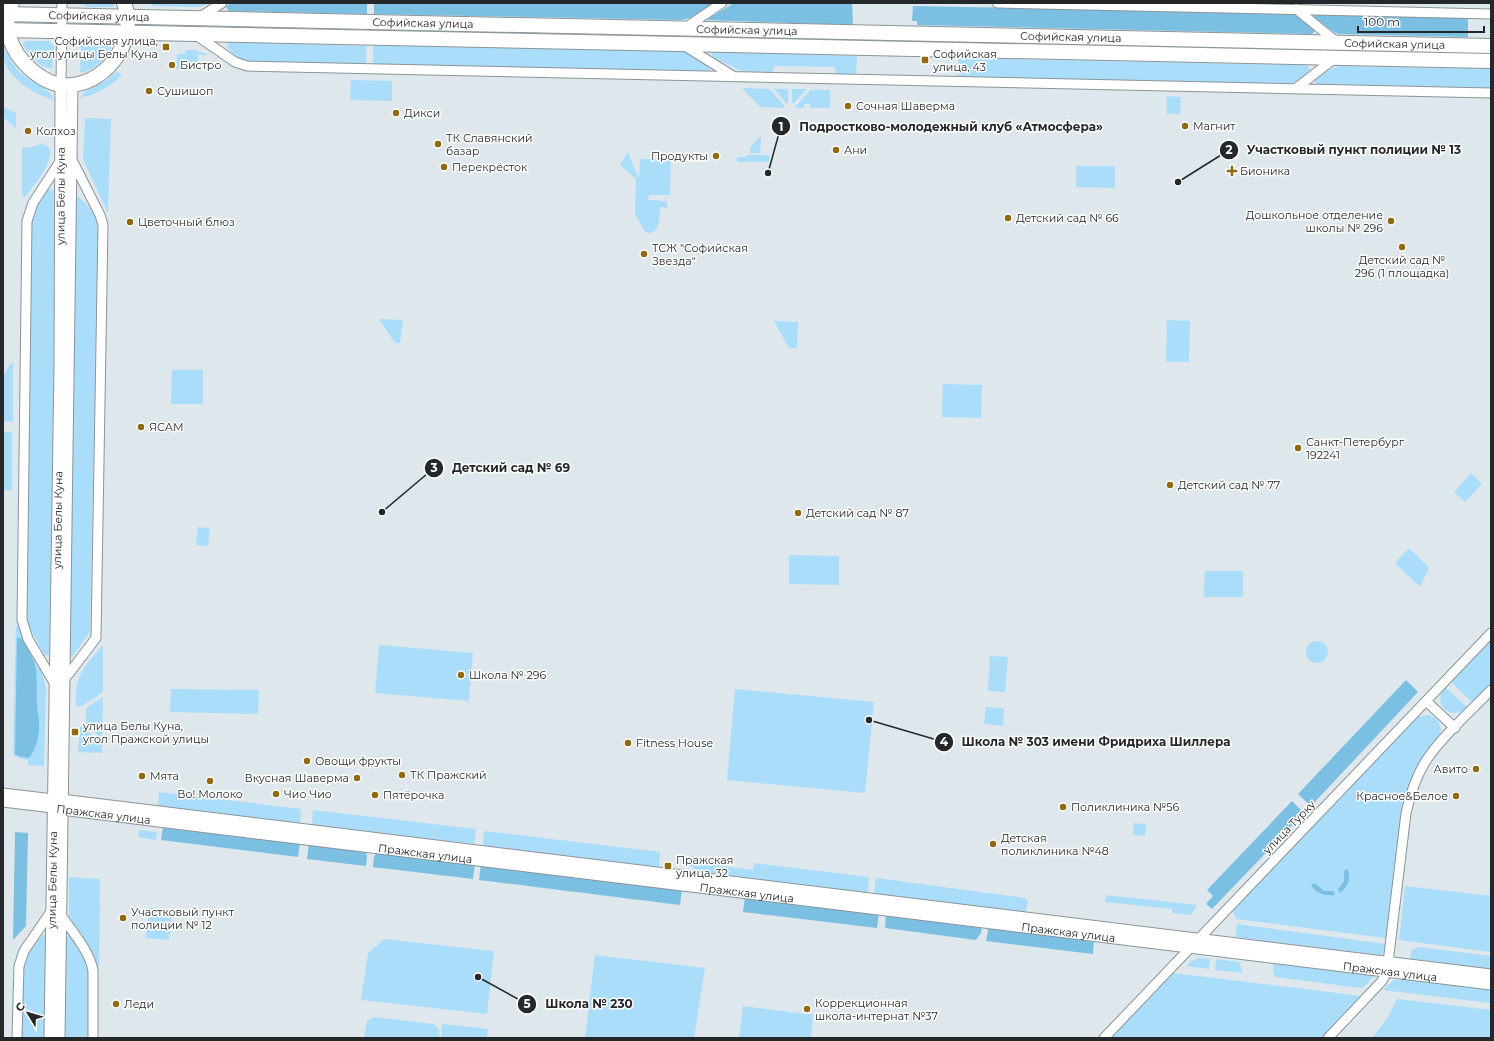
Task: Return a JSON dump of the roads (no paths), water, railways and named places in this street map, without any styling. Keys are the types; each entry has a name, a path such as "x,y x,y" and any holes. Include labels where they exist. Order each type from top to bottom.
{"main road":[{"path":"8,10 5,30 24,62 41,76 67,85 90,79 105,70 119,52 128,32 128,17 124,3"},
{"name":"Софийская улица","path":"8,10 62,9 128,17 1491,46"},
{"path":"604,27 604,42"},
{"name":"Софийская улица","path":"5,30 1491,61"},
{"path":"1421,44 1421,60"}],"street":[{"path":"198,18 222,3"},
{"path":"684,29 722,3"},
{"path":"997,3 1491,14"},
{"name":"улица Белы Куна","path":"59,1038 57,912 60,357 67,85 61,32 62,9"},
{"path":"1296,9 1338,43"},
{"path":"195,34 235,62 247,66 1491,93"},
{"path":"682,44 734,77"},
{"path":"1295,89 1335,58"},
{"path":"66,159 100,215 103,225 102,330 96,638 59,682 28,639 22,620 25,355 27,220 33,203 66,159"},
{"name":"улица Турку","path":"1104,1038 1491,633"},
{"path":"1328,1038 1382,982 1387,966 1405,821 1409,802 1424,763 1439,744 1491,690"},
{"path":"1426,701 1455,728"},
{"name":"Пражская улица","path":"3,793 58,804 1387,966 1491,975"},
{"name":"Пражская улица","path":"3,802 58,804"},
{"path":"17,1038 19,966 24,951 57,912 87,952 92,962 93,1038"},
{"name":"улица Белы Куна","path":"50,1038 57,912"},
{"name":"Пражская улица","path":"1387,966 1491,984"}],"place":[{"name":"Софийская улица, угол улицы Белы Куна","path":"166,47"},
{"name":"Софийская улица, 43","path":"925,60"},
{"name":"Бистро","path":"172,65"},
{"name":"Сушишоп","path":"149,91"},
{"name":"Сочная Шаверма","path":"848,106"},
{"name":"Дикси","path":"396,113"},
{"name":"Магнит","path":"1185,126"},
{"name":"Колхоз","path":"28,131"},
{"name":"ТК Славянский базар","path":"438,144"},
{"name":"Ани","path":"836,150"},
{"name":"Продукты","path":"716,156"},
{"name":"Перекрёсток","path":"444,167"},
{"name":"Бионика","path":"1232,171"},
{"name":"Подростково-молодежный клуб «Атмосфера»","path":"768,173"},
{"name":"Участковый пункт полиции № 13","path":"1178,182"},
{"name":"Детский сад № 66","path":"1008,218"},
{"name":"Дошкольное отделение школы № 296","path":"1391,221"},
{"name":"Цветочный блюз","path":"130,222"},
{"name":"Детский сад № 296 (1 площадка)","path":"1402,247"},
{"name":"ТСЖ \"Софийская Звезда\"","path":"644,254"},
{"name":"ЯСАМ","path":"141,427"},
{"name":"Санкт-Петербург 192241","path":"1298,448"},
{"name":"Детский сад № 77","path":"1170,485"},
{"name":"Детский сад № 69","path":"382,512"},
{"name":"Детский сад № 87","path":"798,513"},
{"name":"Школа № 296","path":"461,675"},
{"name":"Школа № 303 имени Фридриха Шиллера","path":"869,720"},
{"name":"улица Белы Куна, угол Пражской улицы","path":"75,732"},
{"name":"Fitness House","path":"628,743"},
{"name":"Овощи фрукты","path":"307,761"},
{"name":"Авито","path":"1476,769"},
{"name":"ТК Пражский","path":"402,775"},
{"name":"Мята","path":"142,776"},
{"name":"Вкусная Шаверма","path":"357,778"},
{"name":"Во! Молоко","path":"210,781"},
{"name":"Чио Чио","path":"276,794"},
{"name":"Пятёрочка","path":"375,795"},
{"name":"Красное&Белое","path":"1456,796"},
{"name":"Поликлиника №56","path":"1063,807"},
{"name":"Детская поликлиника №48","path":"993,844"},
{"name":"Пражская улица, 32","path":"668,866"},
{"name":"Участковый пункт полиции № 12","path":"123,918"},
{"name":"Школа № 230","path":"478,977"},
{"name":"Леди","path":"116,1004"},
{"name":"Коррекционная школа-интернат №37","path":"807,1009"}]}
